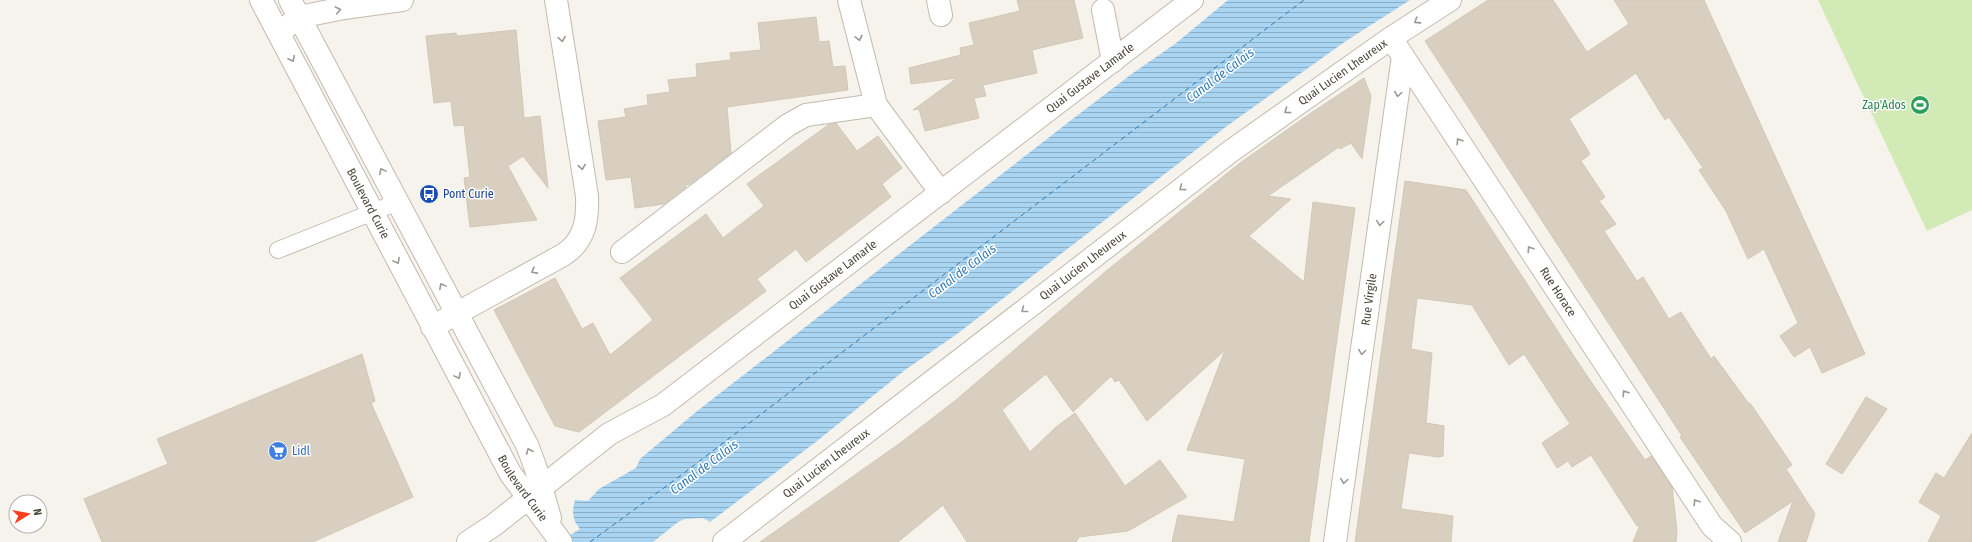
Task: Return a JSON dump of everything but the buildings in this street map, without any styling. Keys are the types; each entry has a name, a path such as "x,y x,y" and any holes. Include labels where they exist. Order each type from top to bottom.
{"street":[{"name":"Boulevard Curie","path":"260,0 510,473 535,493"},
{"path":"278,33 295,9 344,8 402,0"},
{"path":"432,327 570,250 582,235 586,224 586,196 556,0"},
{"path":"850,0 876,105 941,193"},
{"name":"Quai Gustave Lamarle","path":"468,542 494,525 610,434 663,405 1192,0"},
{"name":"Quai Lucien Lheureux","path":"724,542 1231,151 1391,38 1450,0"},
{"name":"Boulevard Curie","path":"295,9 527,445 535,493 558,537"},
{"path":"1103,10 1113,61"},
{"name":"Rue Horace","path":"1391,38 1709,534 1730,542"},
{"name":"Rue Virgile","path":"1335,542 1403,56"},
{"path":"622,252 797,119 806,115 876,105"}],"lane":[{"path":"278,250 398,202"}],"green space":[{"name":"Zap'Ados","path":"1818,0 1972,0 1972,210 1927,231"}],"water":[{"name":"Canal de Calais","path":"1228,0 1410,0 1346,41 1227,126 957,334 905,370 817,441 710,522 703,518 685,519 678,522 653,542 559,542 580,529 575,522 573,515 575,500 588,501 599,489 636,468 640,459 696,412 1070,121 1133,73 1175,44"}],"ferry route":[{"path":"590,542 676,479 1304,0"}],"place":[{"name":"Zap'Ados","path":"1920,105"},
{"name":"Pont Curie","path":"429,194"},
{"name":"Lidl","path":"278,451"}]}
